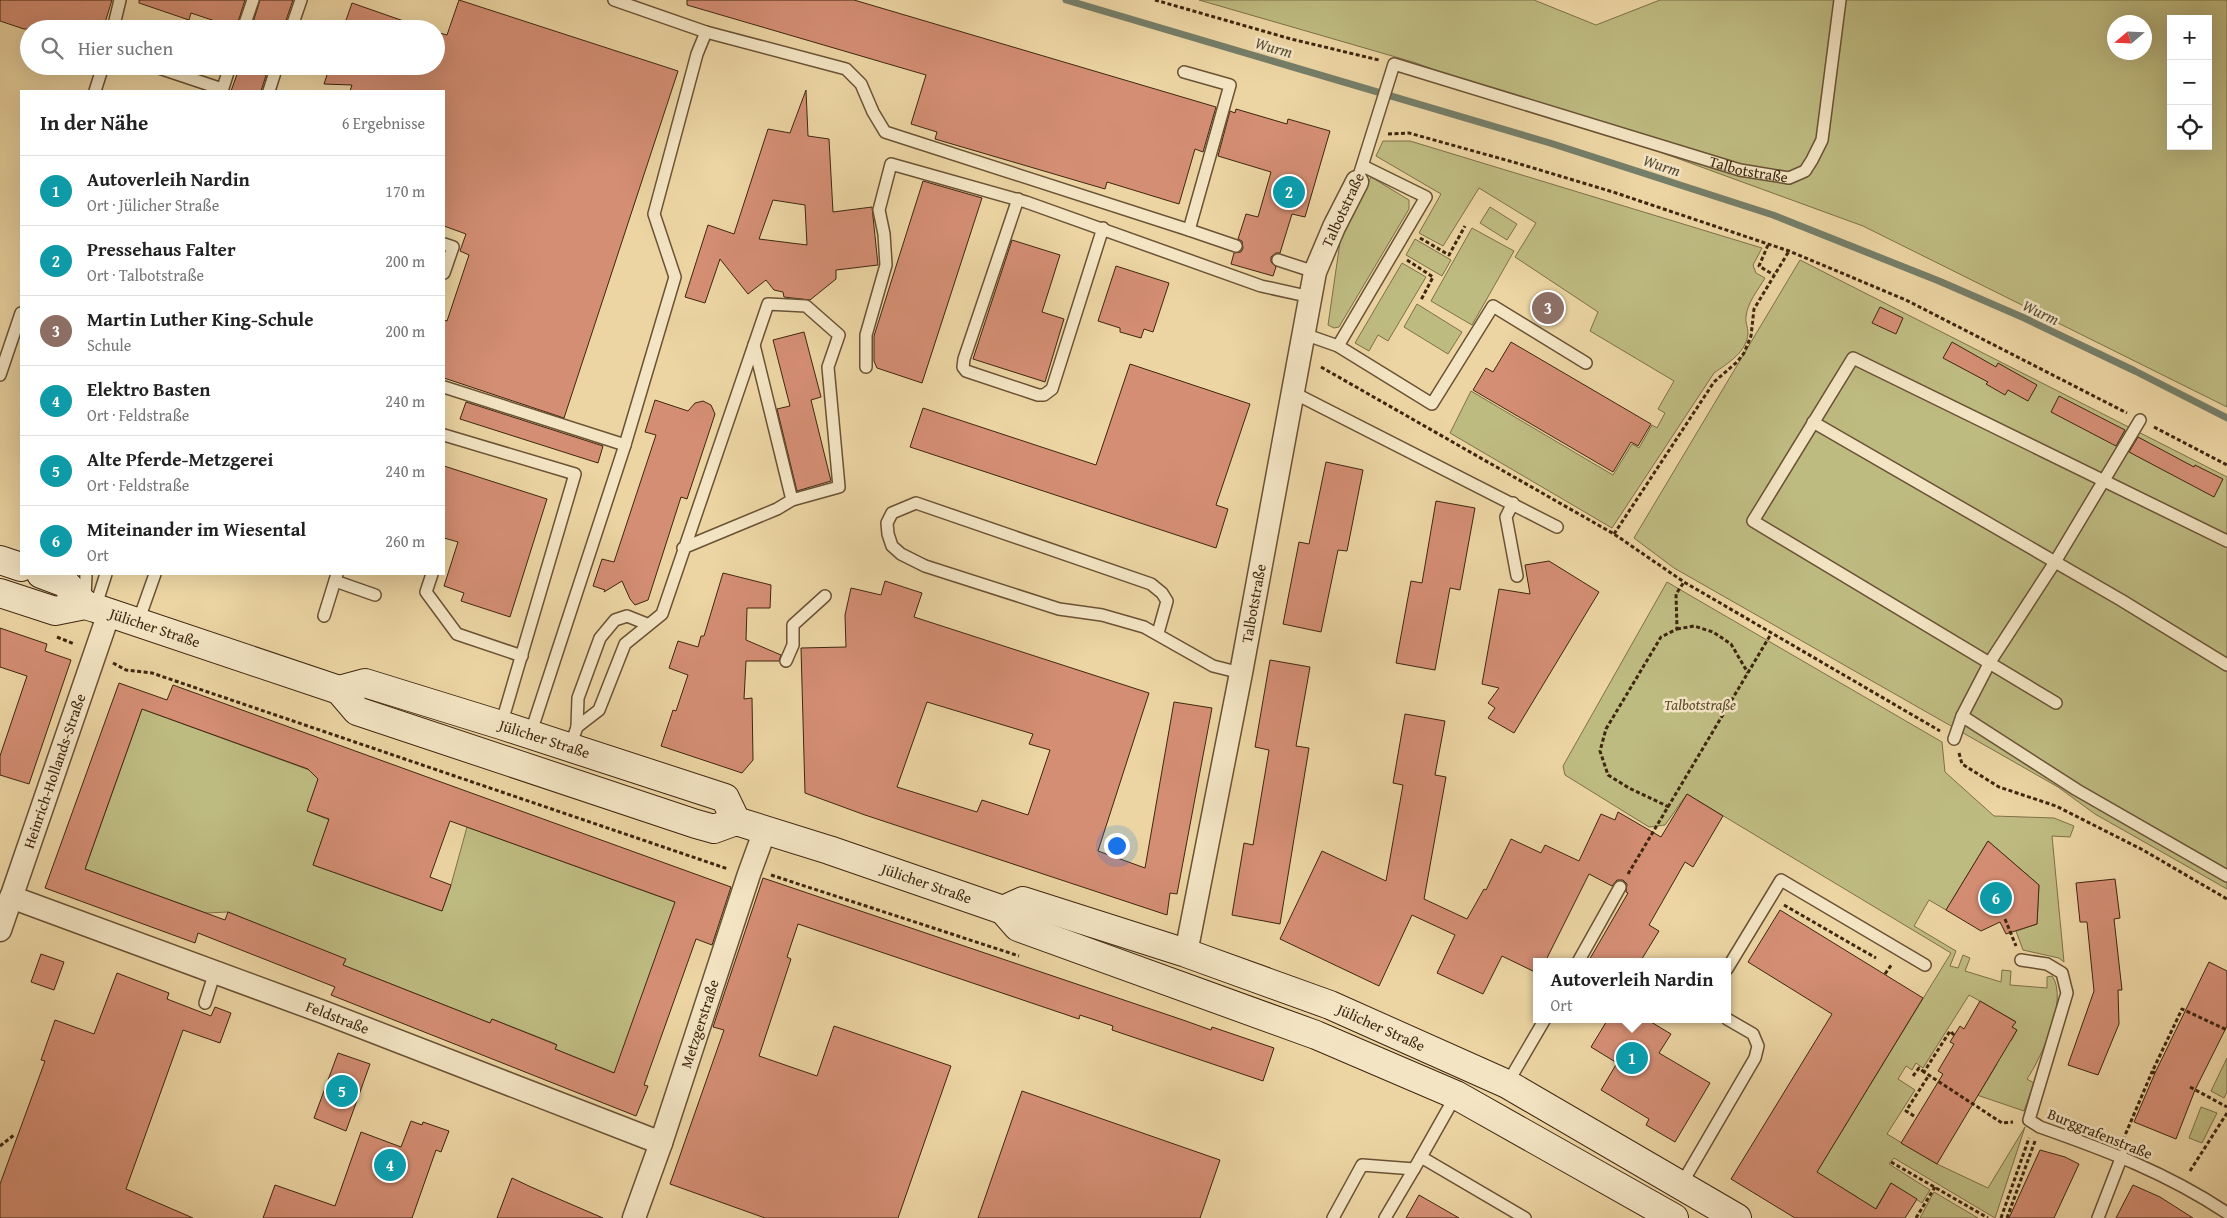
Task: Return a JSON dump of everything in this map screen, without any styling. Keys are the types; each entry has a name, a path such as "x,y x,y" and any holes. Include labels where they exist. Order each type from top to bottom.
{"main road":[{"path":"0,560 20,567"},
{"name":"Jülicher Straße","path":"44,575 64,583 96,608 339,690 365,683 530,735 574,737 725,798 736,821 1003,910 1018,927 1316,1035 1456,1095 1674,1218"},
{"path":"0,592 55,611 96,608"},
{"path":"339,690 357,711 696,824 714,829 736,821"},
{"name":"Jülicher Straße","path":"1003,910 1023,901 1186,953 1330,1005 1507,1084 1737,1218"},
{"path":"1178,984 1186,953"}],"street":[{"name":"Talbotstraße","path":"1186,953 1242,673 1315,272 1334,227 1360,174"},
{"name":"Heinrich-Hollands-Straße","path":"0,930 96,608"},
{"name":"Metzgerstraße","path":"634,1218 661,1143 748,874 765,830"},
{"name":"Feldstraße","path":"11,897 332,1015 661,1143"}],"lane":[{"path":"115,20 120,0"},
{"path":"246,20 253,0"},
{"path":"293,20 300,0"},
{"path":"614,0 706,32 846,69 862,84 873,112 885,132 1236,246"},
{"name":"Talbotstraße","path":"1360,174 1392,67 1649,140 1740,170 1790,178 1805,171 1822,140 1840,0"},
{"path":"530,735 625,445 675,277 654,214 697,54 706,32"},
{"path":"1184,72 1230,85 1190,230"},
{"path":"95,90 100,75"},
{"path":"179,75 222,90 227,75"},
{"path":"269,90 274,75"},
{"path":"866,367 866,335 886,266 884,234 879,210 891,164 1018,199 1261,286 1310,297"},
{"path":"1338,346 1426,197 1360,174"},
{"path":"1018,199 964,359 962,367 966,371 1044,395 1052,389 1103,228"},
{"path":"445,244 452,247 445,271"},
{"path":"1278,260 1315,272"},
{"path":"574,737 599,710 624,644 662,614 683,548 768,304 806,306 839,335 828,368 839,487 792,500 777,509 683,548"},
{"path":"1304,334 1338,346 1432,404 1493,306 1586,363"},
{"path":"0,375 20,317"},
{"path":"754,345 792,500"},
{"path":"2056,703 1753,521 1853,358 2104,483 2227,541"},
{"path":"445,386 625,445"},
{"path":"1294,393 1557,527"},
{"path":"1954,739 1962,716 1990,662 2104,483 2140,420"},
{"path":"1813,422 2055,562 2227,665"},
{"path":"445,435 575,474 501,725"},
{"path":"1158,634 1167,601 1162,592 1151,584 1086,560 916,503 892,513 887,523 892,546 901,554 925,566 1059,609 1102,615 1144,627 1213,666 1242,673"},
{"path":"1512,503 1506,517 1517,576"},
{"path":"86,575 96,608"},
{"path":"96,608 106,575"},
{"path":"138,622 155,575"},
{"path":"432,575 426,592 457,634 522,656"},
{"path":"324,616 336,577 376,595"},
{"path":"786,661 793,644 793,625 825,596"},
{"path":"574,737 578,698 600,638 615,620 627,616 647,624"},
{"path":"1962,716 2077,790 2227,876"},
{"path":"1731,962 1781,880 1924,965"},
{"path":"1580,958 1620,887"},
{"name":"Burggrafenstraße","path":"2021,960 2047,964 2062,973 2068,993 2031,1122 2119,1155 2181,1184 2222,1213"},
{"path":"204,1003 214,972"},
{"path":"1681,1185 1755,1058 1758,1046 1753,1034 1731,1021"},
{"path":"1507,1084 1543,1023"},
{"path":"1385,1218 1456,1095"},
{"path":"2098,1218 2119,1155"},
{"path":"1421,1157 1526,1218"},
{"path":"1333,1218 1362,1165 1414,1169"}],"path":[{"path":"1155,0 1392,67"},
{"path":"1374,130 1391,134 1409,133 1520,164 1613,192 1789,251 1906,300 2227,465"},
{"path":"1407,230 1448,255 1465,226"},
{"path":"1768,245 1759,266 1774,275"},
{"path":"1614,534 1714,382 1744,353 1750,336 1754,309 1789,251"},
{"path":"1394,252 1433,277 1421,300"},
{"path":"1301,356 1614,534 1684,582 1954,739 1962,764 1999,787 2056,806 2143,850 2227,899"},
{"path":"1677,629 1676,594 1684,582"},
{"path":"1669,807 1629,788 1608,775 1600,751 1606,729 1662,637 1677,629 1694,626 1713,632 1731,644 1748,673"},
{"path":"1620,887 1771,634"},
{"path":"113,663 126,670 162,676 738,873"},
{"path":"770,875 1020,956"},
{"path":"1771,897 1898,971"},
{"path":"2005,919 2021,960"},
{"path":"1885,974 1890,966"},
{"path":"2119,1155 2153,1072 2182,1009 2227,1030"},
{"path":"1924,1072 1950,1031 1954,1035"},
{"path":"1913,1076 1919,1068 2002,1123 2031,1122 2001,1218"},
{"path":"1914,1116 1906,1111 1929,1075"},
{"path":"2190,1088 2227,1108"},
{"path":"2181,1184 2227,1112"},
{"path":"0,1146 14,1135"},
{"path":"2007,1218 2031,1152"},
{"path":"1890,1162 1988,1218"},
{"path":"1916,1218 1935,1187"}],"green space":[{"path":"1199,0 1534,0 1596,25 1660,0 2227,0 2227,407 1863,226 1413,62"},
{"path":"1383,141 1410,141 1762,248 1753,265 1756,273 1765,278 1748,307 1746,321 1748,333 1744,346 1736,356 1714,373 1612,528 1450,433 1471,391 1613,475 1632,444 1639,448 1652,425 1657,428 1665,413 1658,409 1674,381 1590,331 1598,312 1515,257 1536,223 1479,188 1443,246 1419,233 1441,194 1376,156"},
{"path":"1371,177 1409,200 1409,209 1339,327 1334,328 1328,325 1340,242"},
{"path":"1490,207 1517,224 1507,240 1480,223"},
{"path":"1472,228 1514,251 1472,325 1431,301"},
{"path":"1415,239 1451,260 1442,276 1406,255"},
{"path":"1800,260 2227,477 2227,889 2095,814 2058,787 1674,568 1634,538"},
{"path":"1402,263 1426,277 1388,341 1378,335 1369,351 1355,343"},
{"path":"1417,304 1462,332 1448,354 1404,327"},
{"path":"1667,582 1942,742 1945,772 1994,816 2054,818 2074,826 2070,837 2052,836 2064,962 2059,958 2023,950 2016,931 2037,924 2039,885 1988,841 1946,910 1929,900 1914,926 1956,951 1950,966 1958,968 1963,955 1970,958 1965,971 2001,982 2002,970 2011,971 2010,985 2047,988 2047,977 2052,976 2056,986 2055,1013 2046,1043 2027,1079 2034,1083 2024,1111 1974,1094 1980,1092 1997,1064 1991,1060 2005,1038 2011,1041 2017,1030 2012,1027 2015,1021 1969,995 1923,1068 1916,1063 1912,1070 1906,1066 1898,1079 1915,1090 1887,1134 1937,1164 1988,1188 2025,1127 1995,1218 1894,1158 1889,1164 1930,1190 1922,1203 1891,1183 1870,1218 1857,1197 1832,1182 1810,1183 1951,953 1687,794 1665,825 1649,827 1565,775 1563,766"},
{"path":"142,709 320,774 307,811 329,820 313,865 442,911 467,827 680,904 620,1075 555,1049 556,1044 492,1019 490,1023 343,965 345,959 228,912 206,913 85,869"},
{"path":"2227,1058 2227,1092 2224,1098 2211,1091"},
{"path":"2201,1107 2217,1113 2202,1143 2189,1138"},
{"path":"1934,1192 1978,1218 1920,1218"}],"building":[{"path":"0,0 112,0 106,20 20,20 20,28 0,21"},
{"path":"139,0 245,0 239,20 212,20 191,13 189,20 139,3"},
{"path":"260,0 293,0 286,20 254,20"},
{"path":"459,0 678,71 564,418 445,378 445,320 447,321 469,255 460,251 466,234 445,226 445,90 350,90 352,85 324,84 327,75 445,75 445,34 447,35"},
{"path":"687,0 854,0 1216,107 1203,152 1195,149 1179,204 1107,182 1105,189 935,139 937,132 911,124 926,75 687,5"},
{"path":"352,3 401,20 346,20"},
{"path":"237,75 266,75 261,90 231,90"},
{"path":"806,90 808,136 829,139 833,212 872,207 878,265 836,270 836,279 810,300 784,297 783,292 774,290 766,280 748,294 720,259 705,303 685,297 708,225 734,234 768,129 790,133","holes":["773,200 805,205 807,245 759,239"]},
{"path":"1236,109 1287,124 1288,119 1330,131 1305,217 1292,214 1280,253 1276,253 1271,257 1271,262 1276,267 1273,276 1231,264 1234,253 1241,252 1243,248 1242,241 1238,239 1246,214 1258,217 1271,172 1218,156 1230,111 1235,113"},
{"path":"923,181 982,198 922,383 877,368 874,361 874,336"},
{"path":"1012,240 1060,255 1042,312 1064,319 1045,382 973,359"},
{"path":"1116,266 1169,283 1153,332 1144,329 1141,338 1120,332 1120,328 1098,321"},
{"path":"1880,307 1903,318 1896,334 1872,323"},
{"path":"804,332 821,397 811,400 831,481 797,491 777,409 790,406 773,340"},
{"path":"1511,342 1651,424 1638,446 1631,442 1613,472 1473,390 1486,368 1493,372"},
{"path":"1952,342 1996,367 1998,363 2037,385 2028,401 2008,390 2005,395 1986,384 1988,382 1943,358"},
{"path":"1130,364 1250,404 1216,505 1228,509 1216,548 910,447 923,408 1096,465"},
{"path":"2059,396 2125,430 2116,446 2051,412"},
{"path":"655,400 688,411 695,403 703,401 711,405 715,414 687,499 681,497 648,600 635,605 630,599 622,581 604,592 605,590 593,586 602,559 614,562 656,435 645,432"},
{"path":"466,402 603,446 598,463 460,419"},
{"path":"2138,437 2194,467 2195,465 2223,479 2214,497 2129,452"},
{"path":"1326,462 1363,470 1347,551 1338,550 1321,632 1283,624 1299,542 1309,544"},
{"path":"445,466 547,499 510,617 461,601 464,593 444,586 458,542 445,538"},
{"path":"1436,501 1475,508 1460,590 1450,588 1435,670 1396,663 1411,581 1422,583"},
{"path":"1549,561 1599,592 1514,733 1488,718 1495,708 1488,703 1499,688 1482,684 1499,589 1530,594 1525,565"},
{"path":"723,573 771,585 770,608 747,608 746,640 781,655 779,661 746,661 744,699 752,698 753,760 742,773 661,746 673,710 676,711 688,675 669,668 678,641 698,647 701,636 704,636"},
{"path":"885,581 922,593 914,617 1149,693 1098,851 1145,868 1174,702 1212,708 1177,894 1170,893 1167,915 865,815 805,793 801,648 846,647 845,615 851,588 881,595","holes":["927,702 1033,734 1029,744 1050,750 1028,815 982,800 977,812 897,787"]},
{"path":"0,628 47,644 45,651 71,660 29,784 0,775 0,756 27,676 0,667"},
{"path":"1270,660 1310,667 1296,746 1309,748 1280,924 1232,915 1244,843 1253,845 1269,750 1255,747"},
{"path":"119,683 167,700 173,685 731,887 712,945 696,939 644,1085 648,1086 636,1116 331,995 335,987 198,933 195,943 45,888","holes":["142,709 308,769 318,779 307,811 329,819 313,865 442,911 451,885 430,877 450,821 675,902 614,1073 555,1049 557,1045 492,1019 490,1023 343,965 346,959 228,912 225,920 85,869"]},
{"path":"1405,714 1445,721 1435,775 1446,777 1424,899 1467,919 1484,889 1486,890 1511,839 1541,853 1545,845 1579,861 1601,814 1615,820 1618,812 1661,837 1687,794 1723,816 1693,867 1685,862 1649,925 1659,931 1642,958 1590,958 1628,893 1626,892 1627,884 1623,880 1617,880 1612,886 1589,874 1547,958 1533,958 1533,971 1502,956 1483,994 1437,973 1455,935 1412,915 1379,986 1280,939 1322,851 1386,881 1403,785 1393,783"},
{"path":"1988,841 2039,885 2037,924 2006,934 2000,922 1981,931 1946,910"},
{"path":"763,878 1211,1030 1212,1027 1274,1048 1263,1081 1112,1030 1113,1026 1080,1015 1079,1019 798,924 787,957 791,959 759,1056 817,1076 834,1026 951,1066 898,1218 765,1218 670,1184 724,1030 713,1027"},
{"path":"2115,879 2120,918 2114,919 2122,990 2118,990 2119,1024 2098,1075 2068,1065 2094,991 2087,922 2080,922 2076,883"},
{"path":"1780,910 1923,998 1817,1172 1876,1209 1891,1183 1917,1199 1905,1218 1795,1218 1731,1179 1832,1014 1748,962"},
{"path":"41,954 64,962 54,990 31,982"},
{"path":"2209,962 2227,971 2227,1026 2195,1090 2176,1139 2134,1122 2155,1073"},
{"path":"117,973 169,993 167,999 211,1016 215,1007 231,1013 220,1043 183,1030 126,1189 193,1218 0,1218 0,1184 45,1061 41,1060 55,1020 94,1034"},
{"path":"1980,1001 2016,1022 2012,1027 2017,1030 1937,1164 1901,1143 1943,1074 1938,1071 1954,1044 1950,1042 1960,1026 1964,1029"},
{"path":"1606,1023 1653,1023 1671,1034 1659,1053 1710,1083 1675,1142 1646,1125 1649,1119 1601,1090 1617,1063 1591,1047"},
{"path":"338,1053 370,1064 346,1131 314,1118"},
{"path":"1022,1091 1220,1160 1200,1218 978,1218"},
{"path":"411,1121 422,1125 423,1122 449,1131 441,1152 436,1150 412,1218 263,1218 275,1185 335,1206 361,1132 401,1147"},
{"path":"2040,1150 2065,1157 2079,1164 2054,1218 2009,1218"},
{"path":"512,1178 531,1187 603,1218 497,1218"},
{"path":"2133,1185 2160,1197 2193,1218 2116,1218"},
{"path":"1419,1195 1459,1218 1406,1218"}],"waterway":[{"name":"Wurm","path":"1066,0 1550,143 1773,215 1939,281 2022,317 2135,371 2227,418"}],"place":[{"name":"Pressehaus Falter","path":"1289,192"},
{"name":"Martin Luther King-Schule","path":"1548,308"},
{"name":"Miteinander im Wiesental","path":"1996,898"},
{"name":"Autoverleih Nardin","path":"1632,1058"},
{"name":"Alte Pferde-Metzgerei","path":"342,1091"},
{"name":"Elektro Basten","path":"390,1165"}]}
